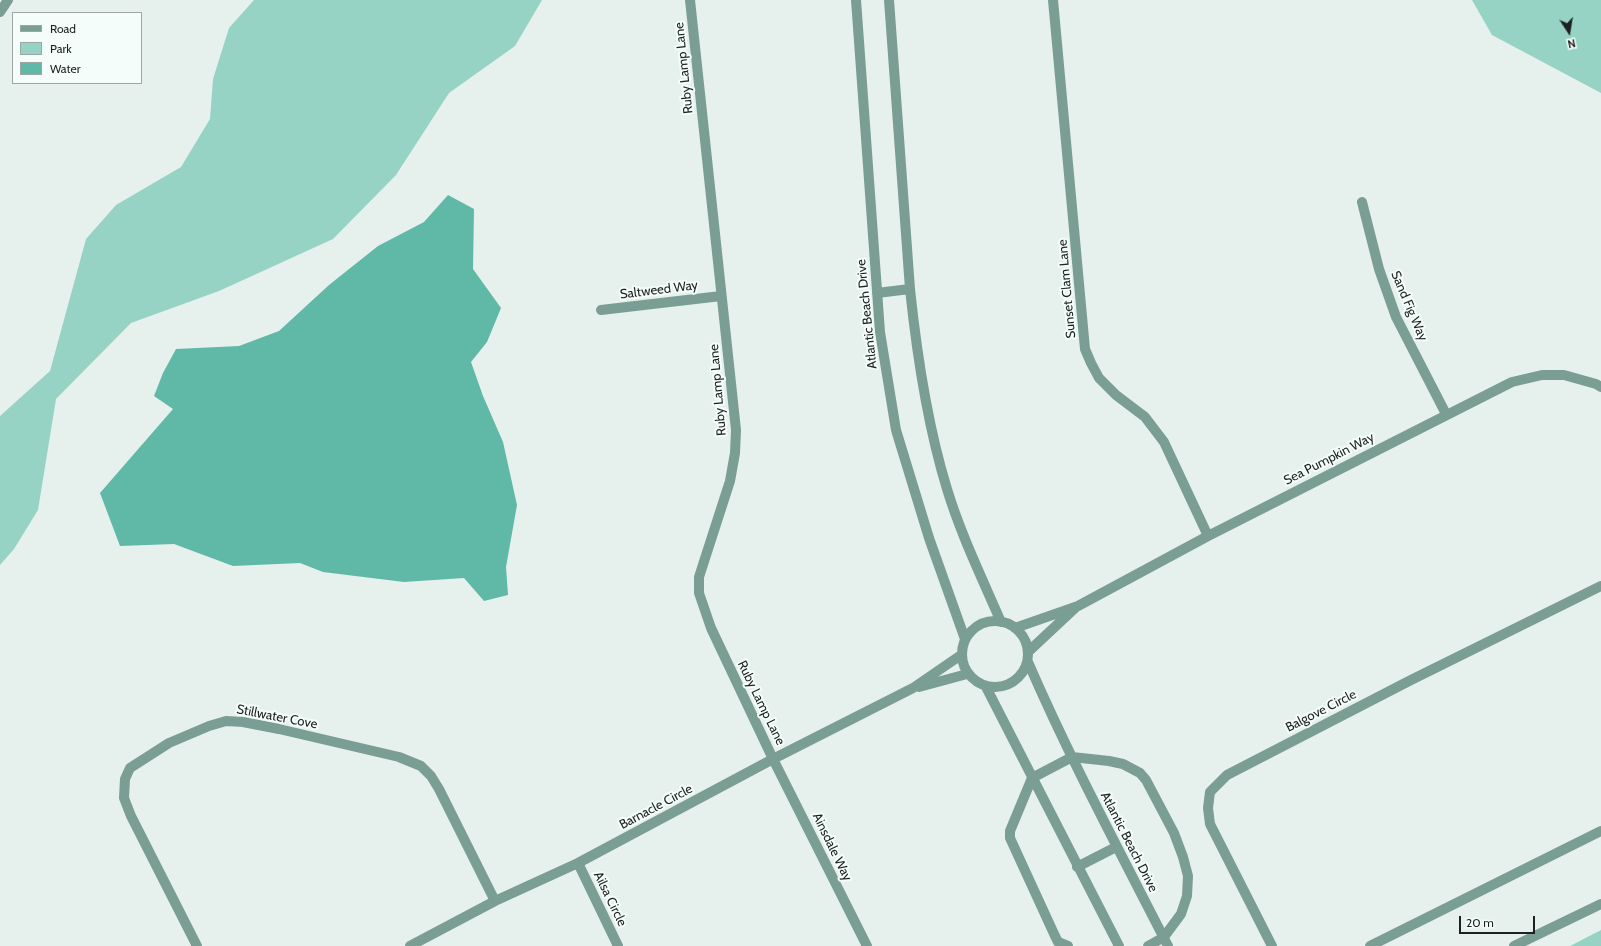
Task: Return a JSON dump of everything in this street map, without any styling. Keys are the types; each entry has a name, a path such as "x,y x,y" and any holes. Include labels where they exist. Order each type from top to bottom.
{"street":[{"path":"0,12 8,0"},
{"name":"Ruby Lamp Lane","path":"690,0 736,430 735,453 730,481 699,577 699,593 711,628 773,759"},
{"name":"Atlantic Beach Drive","path":"856,0 880,332 896,430 929,538 965,639"},
{"path":"889,0 910,289 928,418 947,489 961,530 1001,622"},
{"name":"Sunset Clam Lane","path":"1053,0 1085,349 1090,363 1099,378 1116,395 1145,417 1164,442 1208,536"},
{"name":"Sand Fig Way","path":"1362,202 1379,269 1396,317 1446,414"},
{"path":"877,292 910,289"},
{"name":"Saltweed Way","path":"601,310 721,296"},
{"name":"Sea Pumpkin Way","path":"1016,628 1078,606 1208,536 1446,414 1512,382 1542,374 1564,376 1596,384 1601,387"},
{"name":"Balgove Circle","path":"1272,946 1210,824 1208,808 1210,792 1227,775 1411,680 1601,586"},
{"name":"Sea Pumpkin Way","path":"1029,651 1078,606"},
{"path":"990,621 1001,622 1016,628 1024,638 1029,651 1028,662 1019,678 1004,687 986,687 975,681 967,674 961,655 965,639 972,630 980,624 990,621"},
{"name":"Barnacle Circle","path":"410,946 495,901 578,863 773,759 913,688 961,655"},
{"name":"Atlantic Beach Drive","path":"1028,662 1049,711 1116,847 1166,942"},
{"name":"Barnacle Circle","path":"913,688 967,674"},
{"path":"986,687 1119,946"},
{"name":"Stillwater Cove","path":"197,946 131,816 124,798 125,779 130,768 169,743 209,726 226,721 243,722 279,729 399,757 421,766 431,776 439,789 495,901"},
{"path":"1068,946 1058,942 1010,838 1012,824 1032,778 1072,757 1123,764 1140,773 1159,802 1183,857 1188,876 1187,896 1181,914 1166,942 1148,946"},
{"name":"Ainsdale Way","path":"773,759 867,946"},
{"path":"1370,946 1601,831"},
{"path":"1078,867 1116,847"},
{"name":"Ailsa Circle","path":"578,863 618,946"},
{"path":"1514,946 1601,904"}],"green space":[{"path":"254,0 542,0 515,46 449,93 396,175 333,239 219,291 131,323 56,399 38,510 14,549 0,565 0,416 50,371 86,239 116,205 181,167 210,119 213,79 229,28"},
{"path":"1472,0 1601,0 1601,93 1492,35"},
{"path":"1601,930 1601,946 1570,946"}],"water":[{"path":"448,195 474,209 473,269 501,308 487,342 471,362 483,396 503,442 517,505 506,567 508,595 484,601 464,578 404,582 323,572 300,563 233,566 174,544 120,546 100,493 173,409 154,396 163,373 176,349 239,346 279,331 329,285 378,246 424,222"}]}
